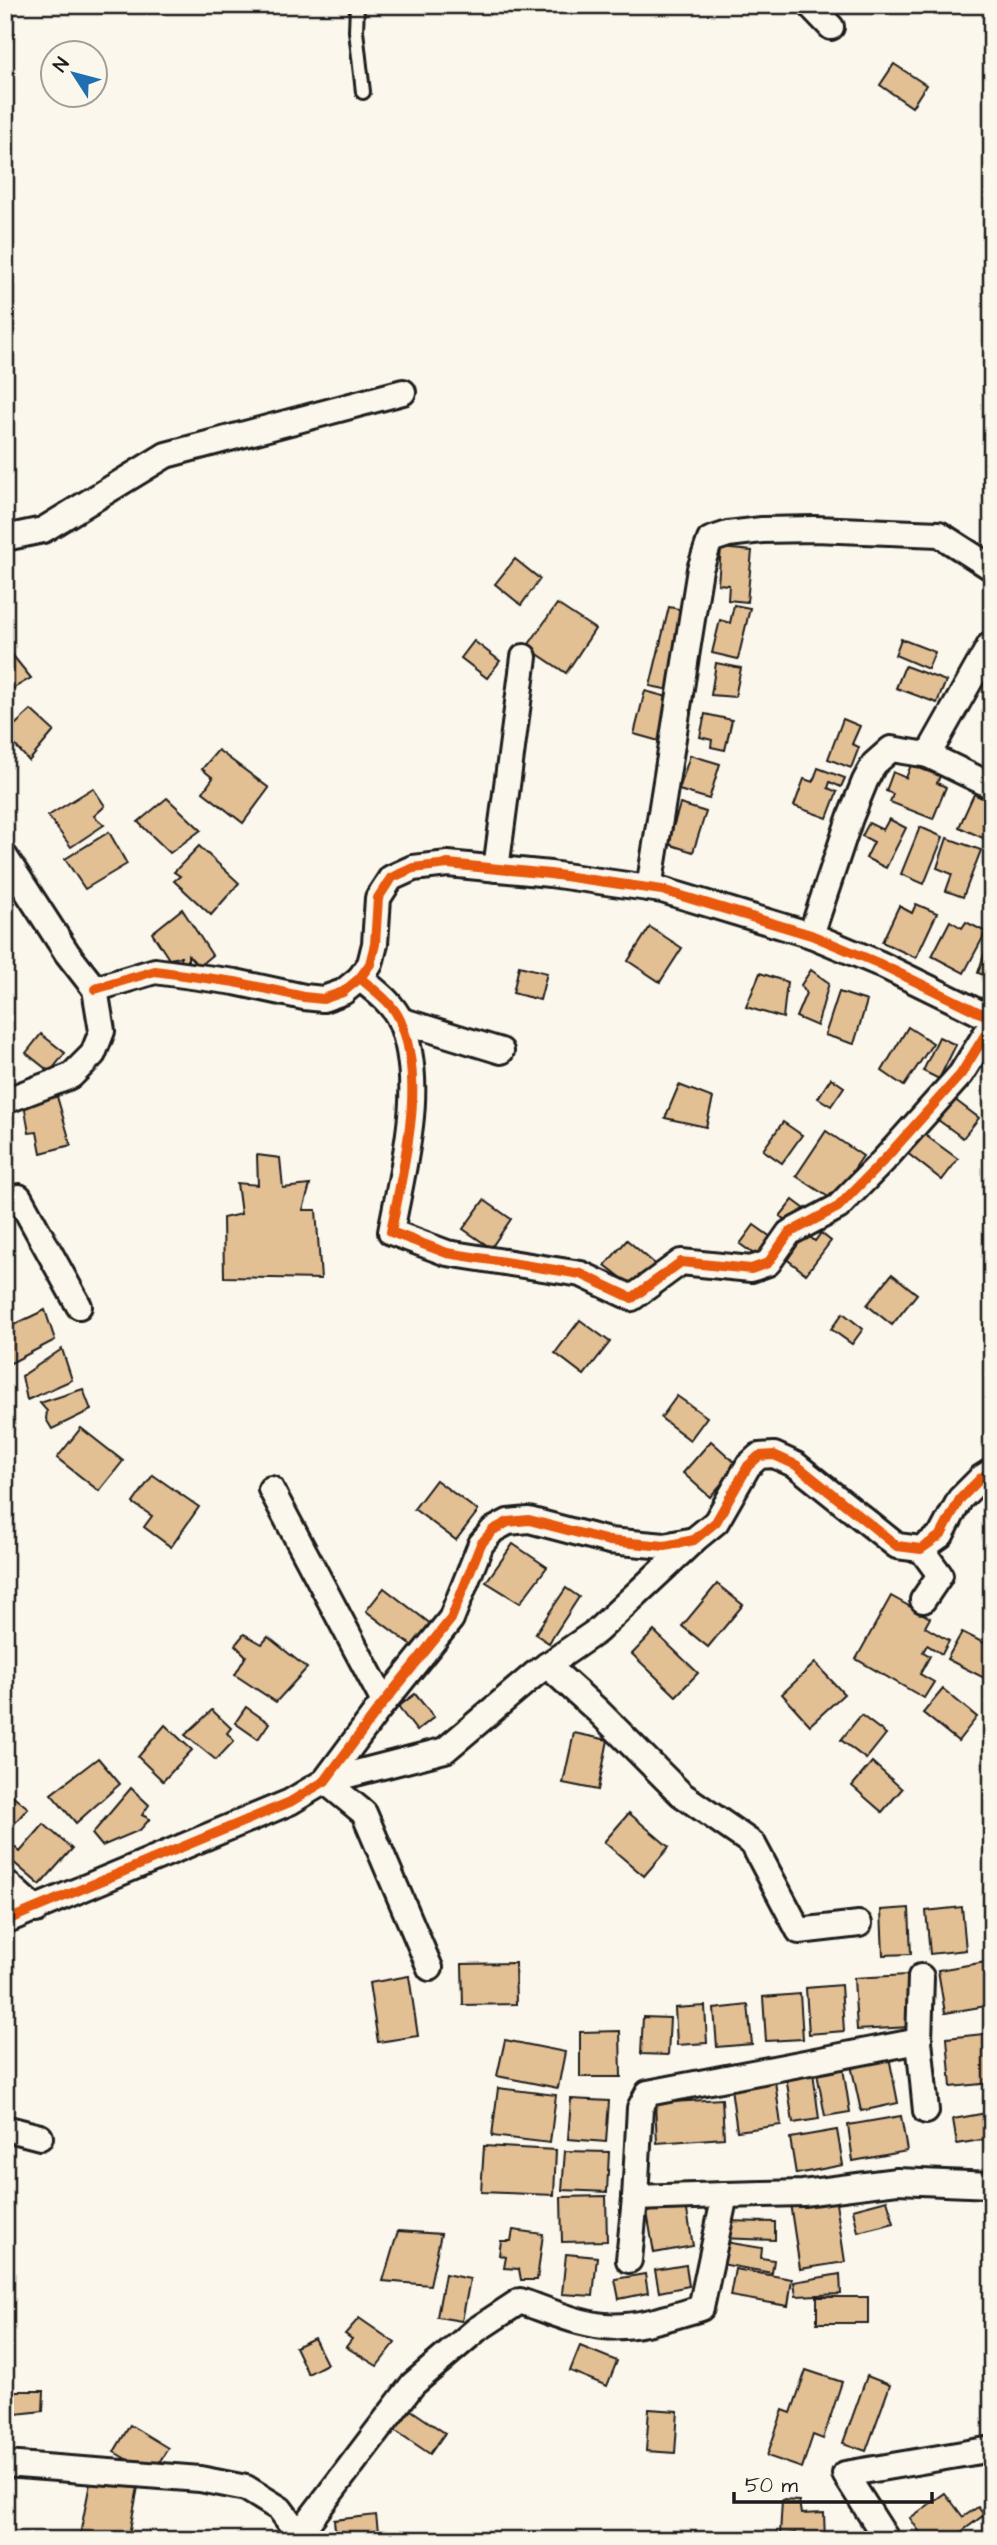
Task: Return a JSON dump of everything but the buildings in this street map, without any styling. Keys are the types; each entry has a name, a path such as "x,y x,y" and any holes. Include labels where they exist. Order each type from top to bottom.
{"street":[{"path":"810,5 831,27"},
{"path":"5,538 43,530 166,455 403,392"},
{"path":"649,888 701,569 710,540 729,534 762,530 815,529 939,534 992,568"},
{"path":"928,755 990,645"},
{"path":"496,869 524,657"},
{"path":"811,934 850,818 874,764 891,749 928,755 992,786"},
{"path":"5,857 52,932 95,989 102,1031 93,1054 71,1076 5,1101"},
{"path":"95,989 155,971 235,982 303,998 323,999 343,992 360,978 369,964 375,944 378,898 391,878 413,868 448,864 649,888 811,934 992,1017"},
{"path":"360,978 387,1001 400,1020 407,1047 412,1088 409,1136 391,1232 447,1253 581,1274 632,1298 681,1262 751,1269 768,1263 789,1233 838,1207 884,1160 961,1074 992,1024"},
{"path":"400,1020 501,1051"},
{"path":"5,1201 19,1197 79,1306"},
{"path":"5,1921 290,1802 325,1781 445,1750 547,1665 597,1631 716,1522 748,1466 759,1456 774,1455 796,1465 897,1546 921,1549 940,1535 960,1499 992,1471"},
{"path":"271,1489 384,1702"},
{"path":"325,1781 451,1619 481,1544 493,1530 508,1522 529,1520 610,1541 665,1546 694,1540"},
{"path":"921,1549 940,1576 923,1600"},
{"path":"547,1665 598,1711 681,1794 754,1844 799,1931 859,1924"},
{"path":"325,1781 364,1813 430,1968"},
{"path":"5,1882 36,1910"},
{"path":"920,1976 919,2041 926,2111"},
{"path":"629,2260 640,2108 648,2093 919,2041"},
{"path":"5,2127 40,2137"},
{"path":"635,2198 803,2193 897,2181 992,2185"},
{"path":"5,2465 200,2479 246,2488 280,2509 301,2537 413,2384 476,2330 520,2301 571,2319 606,2326 656,2322 701,2308 725,2195"},
{"path":"887,2540 845,2474 992,2449"}],"lane":[{"path":"357,5 356,31 363,92"}],"cycle path":[{"path":"95,989 155,971 235,982 304,997 323,999 343,992 360,978 370,964 375,944 378,898 391,878 413,868 448,864 550,874 662,890 811,935 878,963 992,1017"},
{"path":"360,978 397,1014 408,1045 412,1071 410,1126 391,1232 447,1253 581,1274 632,1298 681,1262 751,1269 768,1263 789,1233 838,1207 884,1160 961,1074 992,1024"},
{"path":"5,1921 290,1802 325,1781 451,1619 481,1544 493,1530 508,1522 529,1520 609,1541 665,1546 694,1540 716,1522 748,1466 759,1456 774,1455 796,1465 897,1546 921,1549 941,1535 960,1499 992,1471"}]}
